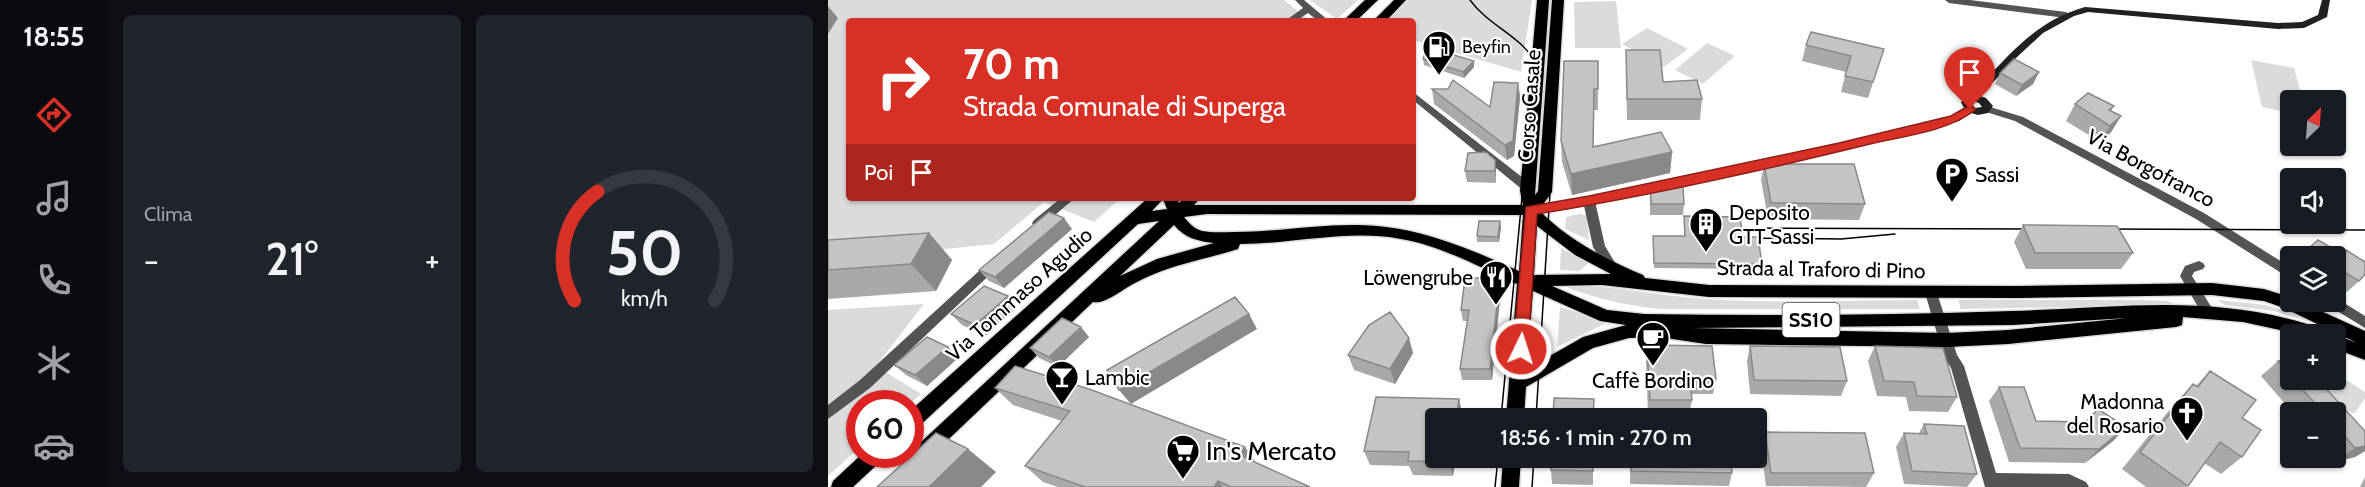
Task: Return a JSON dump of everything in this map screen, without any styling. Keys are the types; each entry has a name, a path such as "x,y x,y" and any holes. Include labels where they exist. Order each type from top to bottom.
{"main road":[{"path":"1352,18 1372,0"},
{"path":"1382,18 1400,0"},
{"name":"Corso Casale","path":"1516,408 1531,210 1528,188 1543,0"},
{"name":"Corso Casale","path":"1531,210 1545,192 1558,0"},
{"name":"Via Tommaso Agudio","path":"924,410 1154,201"},
{"path":"1273,201 1307,208"},
{"path":"1173,205 1178,220 1187,230 1199,236 1266,238 1352,230 1380,230 1429,241 1526,282"},
{"path":"924,450 1066,316 1173,205"},
{"path":"1133,219 1173,205 1207,209 1531,210 1549,230 1611,266 1653,285"},
{"path":"1066,316 1130,276 1167,260 1266,238"},
{"name":"Strada al Traforo di Pino","path":"1526,282 1602,279 1709,291 1931,293 2237,291 2264,295 2314,314 2365,339"},
{"name":"SS10","path":"1526,282 1606,316 1629,319 1682,321 1940,318 2166,311 2209,313 2288,324"},
{"path":"1629,319 1659,330 1706,337 1947,340 2184,320 2209,313"},
{"name":"SS10","path":"1518,383 1589,342 1629,331 1659,330 1682,321"},
{"path":"2346,346 2365,353"},
{"path":"840,487 861,468"},
{"path":"1510,487 1511,468"}],"street":[{"path":"1299,0 1321,18"},
{"path":"1948,0 2066,15"},
{"path":"1531,210 1589,201 1839,147 1955,119 2009,57 2034,35 2066,15 2088,9 2278,26 2304,25 2322,17 2326,0"},
{"path":"1294,18 1309,8"},
{"path":"1416,97 1528,188"},
{"name":"Via Borgofranco","path":"1971,103 1982,112 1987,110 2019,119 2200,216 2280,267"},
{"name":"Via Tommaso Agudio","path":"1032,229 1065,201"},
{"path":"1589,201 1599,246 1611,266"},
{"name":"Via Tommaso Agudio","path":"828,412 865,384 1006,253"},
{"path":"2199,266 2189,269 2186,276 2209,313"},
{"path":"1931,293 1993,484 2068,481 2081,487"},
{"path":"2346,311 2365,323"}],"shaded area":[{"path":"828,0 1284,0 1306,18 846,18 846,201 1118,201 1094,222 1044,202 994,244 828,261"},
{"path":"1310,0 1358,0 1336,18"},
{"path":"1407,0 1532,0 1521,72 1416,41 1416,18 1390,18"},
{"path":"1616,1 1621,48 1575,48 1574,2"},
{"path":"1647,28 1688,49 1664,67 1622,44"},
{"path":"1707,43 1735,56 1703,84 1675,70"},
{"path":"2251,60 2294,68 2300,90 2280,90 2280,111 2262,107"},
{"path":"1587,215 1589,240 1565,229 1566,217"},
{"path":"1561,248 1589,263 1579,271 1560,270"},
{"path":"1569,285 1689,298 1732,300 1785,302 1917,300 1920,309 1661,309 1602,299 1568,288"},
{"path":"1958,300 2142,300 2172,303 2171,305 1961,309"},
{"path":"2217,300 2266,305 2280,310 2280,312 2311,320 2310,322 2274,311 2225,305"},
{"path":"924,304 876,366 915,390 846,390 846,460 828,476 828,310"},
{"path":"1560,307 1609,322 1557,347"},
{"path":"2346,380 2365,392 2365,398 2354,414 2346,409 2346,402 2335,402 2315,390 2346,390"}],"building":[{"path":"1811,32 1884,49 1873,82 1845,76 1851,56 1806,45"},
{"path":"1427,47 1474,61 1463,72 1423,59"},
{"path":"1626,50 1660,50 1663,82 1697,80 1702,99 1627,99"},
{"path":"2014,59 2039,72 2022,85 2000,73"},
{"path":"1564,61 1598,61 1598,89 1594,89 1593,147 1661,132 1672,152 1571,174 1561,141"},
{"path":"1453,80 1490,107 1494,82 1518,83 1513,141 1505,145 1432,89 1448,89"},
{"path":"2088,93 2114,106 2109,110 2121,116 2110,126 2075,104"},
{"path":"1486,152 1495,160 1495,171 1465,171 1468,153"},
{"path":"1764,164 1854,164 1865,204 1771,203"},
{"path":"1650,186 1683,187 1684,204 1651,204"},
{"path":"1049,212 1064,218 995,277 979,270"},
{"path":"1684,216 1740,217 1743,237 1758,237 1762,264 1654,263 1653,236 1685,236"},
{"path":"1479,221 1500,221 1498,237 1477,236"},
{"path":"2023,225 2117,226 2133,253 2035,253"},
{"path":"929,233 911,264 828,270 828,240"},
{"path":"2318,240 2328,246 2311,246"},
{"path":"2346,250 2365,262 2365,274 2359,281 2346,273"},
{"path":"1465,278 1500,278 1490,369 1460,369 1469,310 1461,310"},
{"path":"984,286 1008,296 975,325 951,314"},
{"path":"1235,297 1249,314 1119,390 1107,370"},
{"path":"1390,312 1409,338 1390,369 1348,355 1369,325"},
{"path":"1062,318 1081,327 1049,357 1030,348"},
{"path":"927,337 948,347 915,375 894,365"},
{"path":"1647,345 1712,346 1716,379 1690,379 1692,400 1650,400"},
{"path":"1750,346 1840,347 1847,381 1754,380"},
{"path":"1875,346 1943,348 1957,397 1917,396 1914,382 1884,381"},
{"path":"1015,366 1089,389 1245,447 1239,455 1310,487 1231,487 1218,481 1214,487 1085,487 1025,466 1070,411 995,388"},
{"name":"Madonna del Rosario","path":"2210,371 2256,400 2242,418 2261,430 2242,457 2220,442 2188,486 2140,452 2193,384 2198,387"},
{"path":"1999,387 2024,387 2036,421 2086,422 2098,409 2126,427 2099,449 2020,448"},
{"path":"2303,390 2327,390 2338,402 2314,402"},
{"path":"1376,397 1459,399 1458,408 1425,408 1425,461 1408,461 1409,452 1364,451"},
{"path":"1554,398 1594,399 1594,408 1554,408"},
{"path":"2346,410 2365,431 2365,446 2355,448 2346,438"},
{"path":"1924,424 1964,426 1977,474 1912,471 1904,433 1927,434"},
{"path":"1767,432 1865,433 1874,473 1771,473"},
{"path":"936,433 968,449 929,487 877,487 898,468 924,468 924,444"},
{"path":"1551,468 1593,468 1593,471 1551,470"},
{"path":"1631,468 1732,468 1732,473 1631,471"}],"tram line":[{"path":"1470,0 1477,9 1521,44 1535,61 1502,408"},
{"path":"1537,408 1562,0"},
{"path":"1724,228 2039,229"},
{"path":"2102,229 2365,230"},
{"path":"1742,238 1841,239 1895,234"},
{"path":"1495,487 1497,468"},
{"path":"1532,487 1533,468"}],"place":[{"name":"Beyfin","path":"1439,76"},
{"name":"Sassi","path":"1952,203"},
{"name":"Deposito GTT Sassi","path":"1706,253"},
{"name":"Löwengrube","path":"1496,306"},
{"name":"Caffè Bordino","path":"1653,367"},
{"name":"Lambic","path":"1062,406"},
{"name":"Madonna del Rosario","path":"2187,442"},
{"name":"In's Mercato","path":"1183,480"}],"route":[{"path":"1521,349 1531,210 1589,201 1839,147 1955,119 1970,109"}]}
